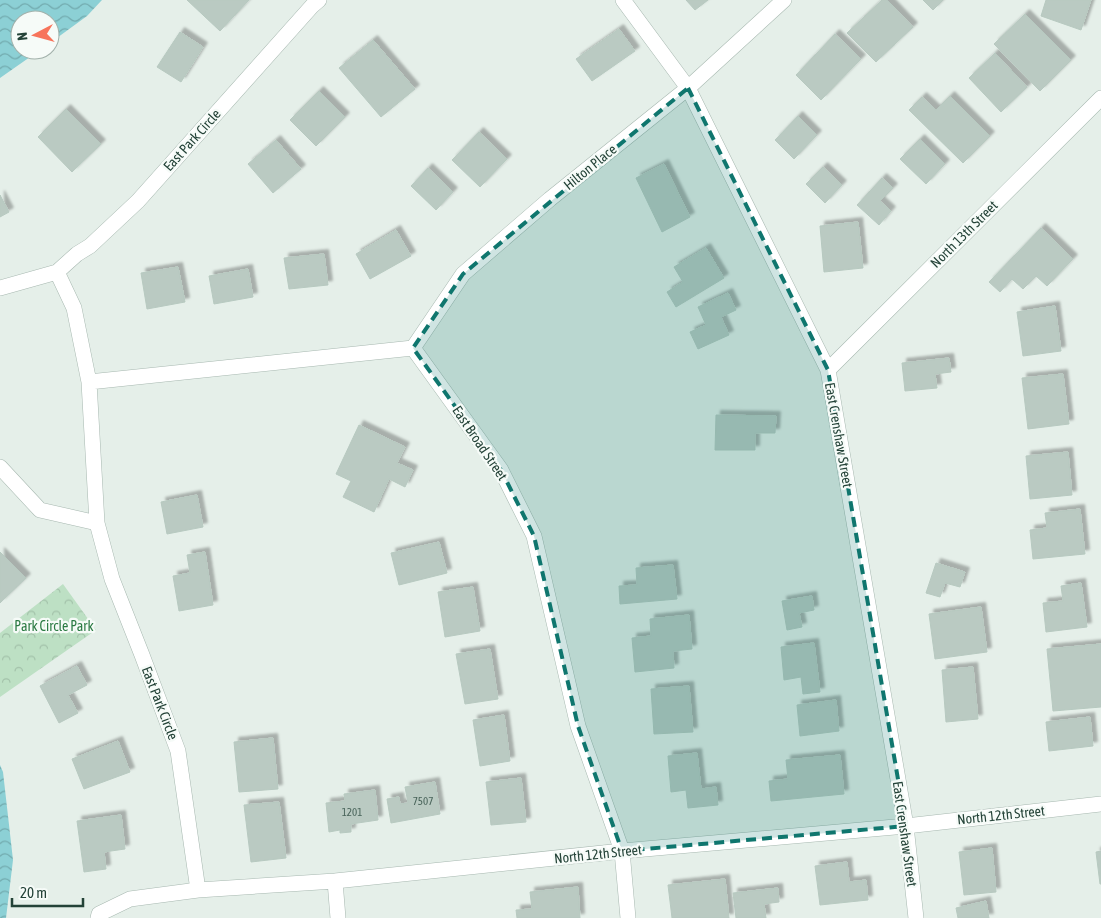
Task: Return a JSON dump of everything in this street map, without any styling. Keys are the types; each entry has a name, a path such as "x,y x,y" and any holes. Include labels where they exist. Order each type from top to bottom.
{"street":[{"name":"East Park Circle","path":"0,288 57,272 77,254 90,246 138,201 319,0"},
{"name":"East Crenshaw Street","path":"624,0 688,88 828,370 906,826 916,918"},
{"name":"Hilton Place","path":"413,348 463,274 550,199 688,88 784,0"},
{"name":"North 13th Street","path":"828,370 1101,98"},
{"name":"East Park Circle","path":"57,272 74,308 89,382 97,523 112,579 178,751 198,890"},
{"path":"89,382 413,348"},
{"name":"East Broad Street","path":"413,348 501,470 534,536 578,726 622,852 628,918"},
{"path":"0,467 40,510 97,523"},
{"name":"North 12th Street","path":"98,916 130,899 198,890 335,881 906,826 1101,804"},
{"path":"335,881 338,918"}],"highlighted area":[{"path":"688,88 828,370 906,826 622,851 578,726 534,536 501,470 413,348 463,274"}],"green space":[{"name":"Park Circle Park","path":"63,584 96,630 0,697 0,633"}],"water":[{"path":"0,0 102,0 87,16 60,36 60,10 10,10 10,60 26,60 0,78"},
{"path":"0,765 3,772 13,860 6,918 0,918"}],"building":[{"path":"187,0 249,0 220,31"},
{"path":"686,0 708,0 695,10"},
{"path":"882,0 887,0 913,27 876,62 847,33"},
{"path":"923,0 943,0 933,10"},
{"path":"1046,0 1091,0 1081,30 1041,16"},
{"path":"1025,14 1071,60 1040,91 994,44"},
{"path":"619,29 635,51 592,81 576,59"},
{"path":"180,32 203,47 181,82 157,67"},
{"path":"835,34 861,59 821,100 796,75"},
{"path":"373,40 415,89 381,117 339,68"},
{"path":"995,53 1027,87 1001,112 969,78"},
{"path":"319,91 345,117 316,146 290,120"},
{"path":"950,96 990,136 963,163 909,110 922,97 936,110"},
{"path":"66,109 101,144 72,172 38,137"},
{"path":"798,116 817,135 794,159 775,140"},
{"path":"479,132 507,159 480,187 452,160"},
{"path":"920,139 945,164 926,184 900,159"},
{"path":"276,140 301,169 273,193 248,164"},
{"path":"664,164 690,217 662,232 636,178"},
{"path":"823,167 842,185 825,203 806,184"},
{"path":"428,168 453,192 436,210 411,186"},
{"path":"882,178 893,188 880,201 891,211 879,225 857,205"},
{"path":"0,195 9,212 0,217"},
{"path":"858,222 863,268 824,272 820,226"},
{"path":"1041,228 1073,259 1047,286 1036,276 1023,289 1012,279 1000,292 989,282"},
{"path":"396,230 411,256 370,279 356,254"},
{"path":"706,248 724,278 676,307 667,292 683,282 674,267"},
{"path":"324,254 328,285 289,289 284,258"},
{"path":"178,267 185,302 147,309 141,273"},
{"path":"248,269 253,297 214,304 209,276"},
{"path":"728,293 736,310 721,317 729,335 698,349 690,332 706,325 698,307"},
{"path":"1055,306 1061,351 1023,356 1017,312"},
{"path":"949,358 951,372 935,374 937,388 905,391 902,363"},
{"path":"1063,374 1069,424 1028,429 1022,378"},
{"path":"716,415 776,416 775,433 755,433 755,450 715,450"},
{"path":"359,425 405,447 397,463 413,470 405,487 389,479 374,512 343,497 351,481 336,474"},
{"path":"1068,452 1072,495 1030,499 1026,456"},
{"path":"197,495 203,527 167,534 161,502"},
{"path":"1080,509 1085,554 1033,559 1030,530 1047,528 1045,513"},
{"path":"439,542 447,573 399,585 391,553"},
{"path":"0,552 26,578 0,603"},
{"path":"205,552 213,605 179,611 173,576 190,573 187,555"},
{"path":"936,563 965,572 960,587 945,583 940,597 926,593"},
{"path":"673,565 677,599 620,604 619,586 637,585 636,568"},
{"path":"1081,583 1087,627 1046,632 1043,603 1063,601 1061,586"},
{"path":"473,587 480,631 445,637 438,592"},
{"path":"812,596 814,610 799,613 802,627 787,630 782,601"},
{"path":"981,607 987,652 935,659 929,614"},
{"path":"689,615 692,649 673,651 674,668 635,672 632,638 651,636 650,619"},
{"path":"814,643 820,692 803,694 801,677 784,680 781,647"},
{"path":"1101,644 1101,707 1053,711 1047,649"},
{"path":"490,649 498,699 465,704 456,654"},
{"path":"77,666 87,685 68,695 78,713 59,723 40,686"},
{"path":"973,667 978,719 946,722 942,670"},
{"path":"689,686 693,732 654,734 651,689"},
{"path":"836,700 839,731 800,736 797,705"},
{"path":"504,715 510,761 480,766 473,720"},
{"path":"1090,717 1093,746 1049,751 1046,722"},
{"path":"273,738 278,789 239,792 234,742"},
{"path":"118,741 130,772 84,789 72,759"},
{"path":"697,753 701,789 716,787 718,805 688,808 686,790 671,792 668,756"},
{"path":"840,755 844,794 771,801 769,781 788,779 786,760"},
{"path":"521,778 526,822 491,825 486,782"},
{"path":"435,782 440,814 391,823 387,799 399,797 400,804 408,803 405,787"},
{"path":"375,790 378,820 351,824 351,832 340,833 340,830 329,832 326,803 345,801 344,794"},
{"path":"279,802 286,858 251,862 244,805"},
{"path":"121,815 125,849 104,852 106,869 84,872 77,821"},
{"path":"992,848 996,892 964,895 959,852"},
{"path":"1101,851 1101,884 1100,884 1096,852"},
{"path":"847,862 849,882 866,880 868,900 820,905 815,866"},
{"path":"725,879 729,918 672,918 668,885"},
{"path":"578,887 580,918 517,918 516,910 532,909 530,892"},
{"path":"778,888 779,902 764,904 766,918 736,918 733,893"},
{"path":"986,901 989,918 958,918 956,908"}]}
